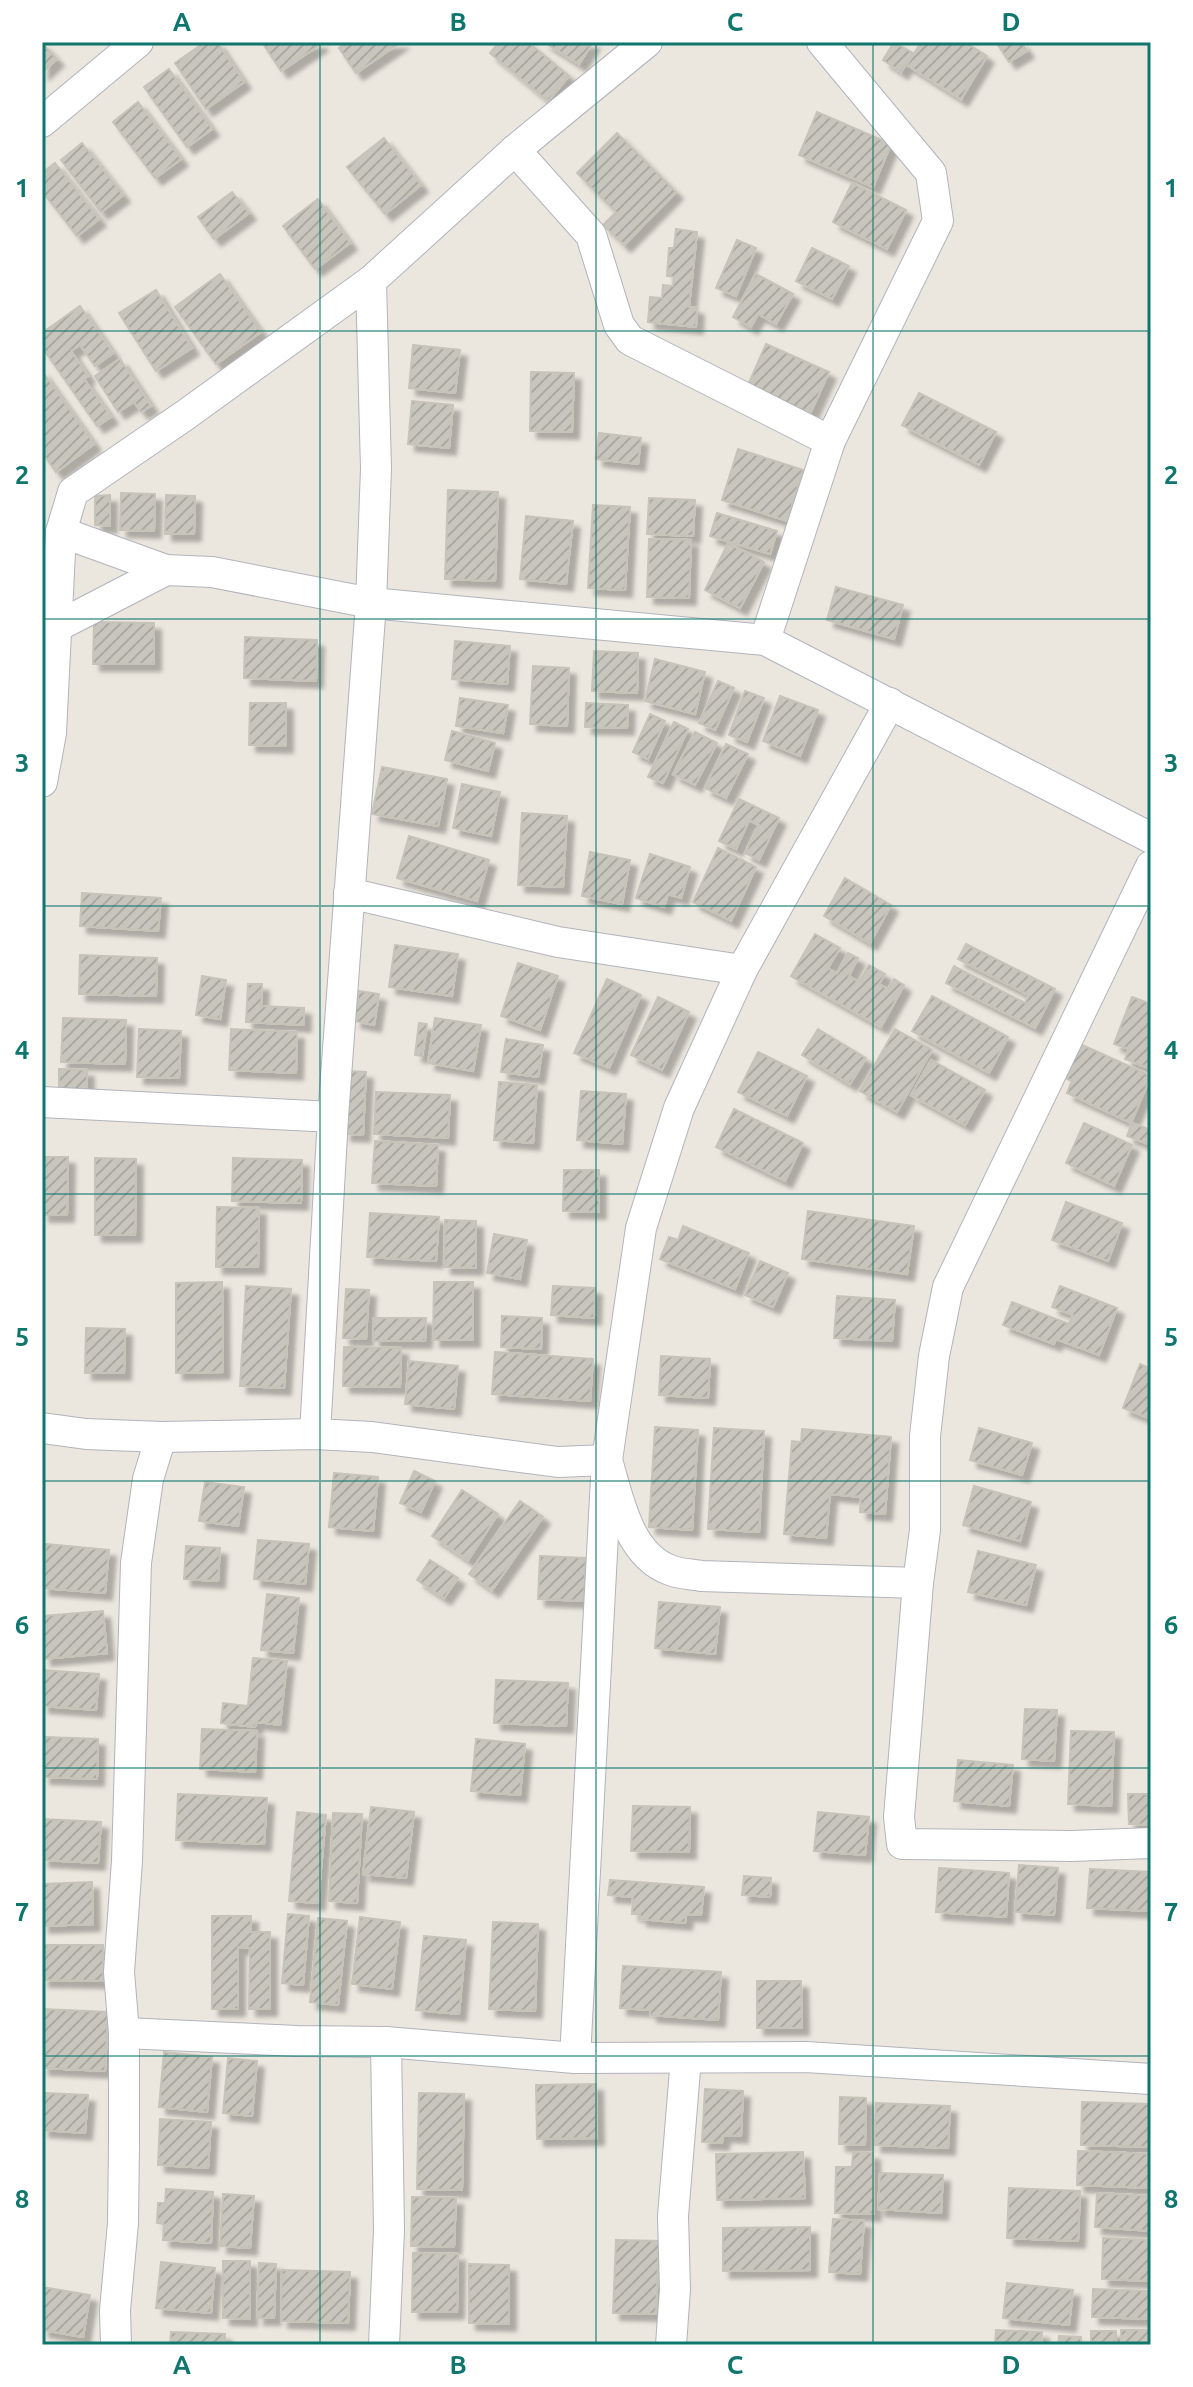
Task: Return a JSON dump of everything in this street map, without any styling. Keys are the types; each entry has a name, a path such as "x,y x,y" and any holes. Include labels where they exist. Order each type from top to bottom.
{"street":[{"path":"42,122 138,42"},
{"path":"42,782 51,733 61,532 73,492 371,281 515,150 647,42"},
{"path":"765,640 830,441 938,221 931,173 822,42"},
{"path":"515,150 591,235 619,325 630,340 830,441"},
{"path":"315,1434 333,1117 371,603 376,469 371,281"},
{"path":"61,532 166,570 212,572 371,603 765,640 1151,838"},
{"path":"56,627 166,570"},
{"path":"575,2058 607,1460 641,1228 679,1108 742,970 890,703"},
{"path":"1151,866 948,1287 934,1356 925,1436 925,1530 900,1803 902,1844 1072,1846 1151,1843"},
{"path":"349,893 558,942 742,970"},
{"path":"42,1102 333,1117"},
{"path":"42,1428 86,1434 161,1437 315,1434 372,1437 558,1462 607,1460"},
{"path":"116,2345 115,2310 123,2223 124,2033 119,1972 127,1861 136,1563 148,1479 161,1437"},
{"path":"607,1460 626,1522 645,1552 669,1570 701,1576 918,1583"},
{"path":"124,2033 386,2042 575,2058 806,2057 1151,2079"},
{"path":"384,2345 389,2230 386,2042"},
{"path":"671,2345 675,2289 673,2216 686,2058"}],"building":[{"path":"205,42 217,42 244,82 206,109 175,63"},
{"path":"262,42 320,42 321,44 281,71"},
{"path":"347,42 401,42 356,73 339,48"},
{"path":"499,42 528,42 569,76 548,101 490,53"},
{"path":"544,42 593,42 579,64"},
{"path":"894,42 913,53 901,72 883,60"},
{"path":"921,42 965,42 987,56 961,99 907,65"},
{"path":"996,42 1021,42 1027,51 1009,62"},
{"path":"42,43 57,59 42,73"},
{"path":"169,69 212,129 187,147 144,87"},
{"path":"138,102 181,159 155,178 113,122"},
{"path":"817,112 891,144 873,187 799,155"},
{"path":"617,133 676,192 624,245 603,225 616,212 577,173"},
{"path":"384,138 421,185 385,214 347,167"},
{"path":"82,143 123,195 101,212 61,160"},
{"path":"55,163 99,219 77,236 42,191 42,173"},
{"path":"852,183 906,210 887,249 833,222"},
{"path":"232,192 249,213 214,239 198,217"},
{"path":"318,199 350,243 315,269 283,226"},
{"path":"676,229 697,232 689,307 697,308 696,327 648,322 650,297 662,298 663,285 673,286 674,277 667,276 669,248 674,248"},
{"path":"737,240 756,248 736,296 716,288"},
{"path":"812,248 849,266 832,299 796,281"},
{"path":"220,274 261,332 216,364 175,307"},
{"path":"756,274 793,294 776,324 758,314 751,327 733,317"},
{"path":"156,290 192,348 156,371 119,313"},
{"path":"80,306 113,353 95,366 80,345 71,351 88,376 84,379 111,417 97,426 42,347 42,333"},
{"path":"766,344 829,372 810,414 748,385"},
{"path":"413,345 460,350 455,393 409,388"},
{"path":"120,359 151,406 141,412 134,402 118,412 95,376"},
{"path":"42,371 94,444 56,472 42,452"},
{"path":"531,372 574,373 572,432 530,431"},
{"path":"919,393 996,432 979,465 902,425"},
{"path":"412,401 453,405 449,448 408,444"},
{"path":"599,433 641,438 638,464 596,459"},
{"path":"738,449 803,470 787,521 722,500"},
{"path":"448,490 498,492 495,581 445,579"},
{"path":"121,493 155,494 154,531 120,530"},
{"path":"110,495 110,526 95,525 95,496"},
{"path":"166,495 195,496 194,534 165,534"},
{"path":"649,498 695,500 693,536 647,534"},
{"path":"593,505 630,507 625,590 588,588"},
{"path":"717,513 777,531 770,554 710,536"},
{"path":"526,516 573,521 566,584 520,579"},
{"path":"649,539 691,540 689,598 647,597"},
{"path":"728,543 764,562 740,608 705,590"},
{"path":"836,587 903,605 894,639 827,620"},
{"path":"94,622 154,623 154,664 93,664"},
{"path":"245,637 317,640 316,681 244,678"},
{"path":"455,641 510,646 507,684 452,679"},
{"path":"594,651 638,653 637,693 592,691"},
{"path":"655,659 705,672 695,714 645,701"},
{"path":"533,666 569,668 567,726 530,724"},
{"path":"718,681 734,688 715,730 699,723"},
{"path":"745,691 764,698 747,742 729,735"},
{"path":"780,696 818,710 800,756 763,741"},
{"path":"460,698 508,705 503,733 456,726"},
{"path":"250,703 286,703 286,746 249,745"},
{"path":"586,703 628,705 627,728 585,727"},
{"path":"650,714 665,721 648,759 633,752"},
{"path":"674,722 688,729 663,783 648,777"},
{"path":"452,731 495,743 488,771 445,760"},
{"path":"695,732 717,743 695,785 673,774"},
{"path":"726,744 748,754 726,798 705,788"},
{"path":"382,767 447,779 438,826 372,814"},
{"path":"462,784 500,792 491,836 453,828"},
{"path":"739,799 779,818 759,860 745,853 759,825 749,820 736,849 719,841"},
{"path":"522,813 567,816 563,887 518,885"},
{"path":"409,836 489,860 477,901 397,878"},
{"path":"718,848 756,867 731,921 693,902"},
{"path":"590,852 630,860 622,904 582,896"},
{"path":"650,854 690,867 681,898 668,894 664,907 636,898"},
{"path":"845,878 891,905 870,943 824,916"},
{"path":"82,893 161,898 158,931 80,926"},
{"path":"815,934 840,948 828,968 837,974 848,953 858,958 849,976 859,982 869,965 885,974 879,984 888,989 894,979 904,985 881,1027 791,976"},
{"path":"966,944 1055,989 1035,1028 946,983 954,966 1025,1003 1029,995 958,959"},
{"path":"395,945 458,954 452,996 389,987"},
{"path":"80,955 157,958 156,996 79,994"},
{"path":"518,963 558,976 540,1030 501,1016"},
{"path":"202,976 226,980 220,1019 196,1015"},
{"path":"607,979 641,995 609,1068 574,1053"},
{"path":"248,984 262,984 261,1006 304,1008 304,1025 246,1022"},
{"path":"359,991 379,994 374,1025 354,1021"},
{"path":"932,996 1008,1037 989,1073 912,1031"},
{"path":"658,997 689,1012 662,1070 631,1055"},
{"path":"1132,997 1151,1004 1151,1069 1125,1059 1129,1049 1114,1044"},
{"path":"63,1018 126,1020 125,1064 61,1062"},
{"path":"435,1018 481,1025 473,1071 428,1063"},
{"path":"419,1023 427,1024 422,1056 415,1055"},
{"path":"139,1029 181,1031 179,1078 137,1077"},
{"path":"231,1029 297,1032 296,1073 229,1070"},
{"path":"818,1029 866,1058 850,1084 802,1055"},
{"path":"895,1029 932,1050 897,1112 860,1091"},
{"path":"506,1039 543,1045 538,1077 501,1072"},
{"path":"1080,1044 1151,1076 1131,1123 1067,1093 1072,1081 1065,1078"},
{"path":"758,1052 807,1076 787,1116 738,1092"},
{"path":"931,1060 985,1090 965,1125 911,1095"},
{"path":"59,1069 87,1070 87,1089 59,1089"},
{"path":"347,1071 366,1072 363,1135 344,1134"},
{"path":"499,1082 537,1085 533,1143 494,1140"},
{"path":"581,1091 626,1094 622,1144 577,1140"},
{"path":"376,1092 450,1095 448,1138 374,1134"},
{"path":"734,1109 803,1143 785,1181 716,1147"},
{"path":"1084,1123 1132,1145 1114,1186 1066,1163"},
{"path":"1132,1123 1151,1130 1151,1145 1127,1136"},
{"path":"375,1141 438,1145 436,1186 372,1183"},
{"path":"42,1157 68,1157 67,1215 42,1215"},
{"path":"95,1158 136,1159 135,1235 95,1235"},
{"path":"233,1158 302,1160 301,1203 232,1201"},
{"path":"564,1170 599,1170 599,1212 563,1211"},
{"path":"1066,1202 1122,1223 1108,1261 1052,1240"},
{"path":"217,1207 259,1208 258,1267 216,1267"},
{"path":"808,1211 914,1226 907,1274 802,1259"},
{"path":"370,1213 439,1217 436,1261 367,1257"},
{"path":"445,1220 476,1221 476,1268 444,1267"},
{"path":"683,1226 749,1253 735,1289 660,1259 669,1237 678,1240"},
{"path":"494,1234 527,1240 520,1279 487,1273"},
{"path":"760,1261 788,1273 773,1307 745,1295"},
{"path":"222,1282 223,1372 176,1373 176,1283"},
{"path":"434,1282 473,1282 473,1340 433,1340"},
{"path":"246,1286 291,1289 284,1388 240,1386"},
{"path":"553,1286 595,1288 594,1318 551,1315"},
{"path":"1060,1286 1117,1308 1099,1355 1056,1339 1054,1344 1003,1325 1012,1302 1069,1324 1073,1315 1052,1307"},
{"path":"346,1289 369,1290 366,1339 343,1338"},
{"path":"837,1296 895,1300 892,1341 834,1338"},
{"path":"502,1316 542,1318 541,1349 501,1347"},
{"path":"373,1318 426,1318 425,1341 373,1341"},
{"path":"86,1328 125,1329 124,1373 85,1373"},
{"path":"344,1347 401,1348 400,1387 343,1386"},
{"path":"495,1352 593,1359 590,1401 492,1394"},
{"path":"661,1356 710,1359 708,1398 659,1395"},
{"path":"409,1361 458,1366 454,1409 405,1404"},
{"path":"1140,1364 1151,1369 1151,1419 1123,1408"},
{"path":"655,1427 698,1430 692,1530 649,1527"},
{"path":"714,1428 764,1431 759,1532 708,1529"},
{"path":"979,1428 1032,1443 1022,1475 970,1460"},
{"path":"802,1429 891,1437 885,1514 860,1512 861,1497 830,1494 826,1538 784,1534 792,1441 801,1442"},
{"path":"414,1471 435,1481 421,1512 400,1503"},
{"path":"334,1473 378,1477 373,1531 329,1527"},
{"path":"205,1482 244,1487 238,1526 199,1521"},
{"path":"974,1486 1031,1502 1020,1541 963,1525"},
{"path":"462,1490 498,1514 468,1560 432,1536"},
{"path":"520,1501 543,1517 492,1590 469,1574"},
{"path":"258,1540 309,1544 305,1584 254,1579"},
{"path":"46,1544 109,1550 105,1593 42,1588"},
{"path":"186,1546 220,1548 218,1581 184,1579"},
{"path":"978,1551 1036,1565 1026,1605 968,1592"},
{"path":"540,1556 586,1558 584,1601 538,1599"},
{"path":"430,1560 458,1578 444,1598 417,1580"},
{"path":"267,1594 299,1598 293,1653 261,1650"},
{"path":"659,1602 720,1607 715,1654 655,1648"},
{"path":"103,1611 107,1653 44,1659 42,1616"},
{"path":"253,1658 287,1661 280,1725 256,1722 255,1727 221,1723 223,1703 248,1706"},
{"path":"42,1670 99,1674 96,1710 42,1706"},
{"path":"496,1680 568,1683 566,1726 494,1723"},
{"path":"1025,1709 1057,1710 1054,1761 1022,1759"},
{"path":"202,1729 257,1731 255,1772 200,1769"},
{"path":"1071,1731 1114,1732 1111,1806 1068,1804"},
{"path":"45,1737 98,1739 97,1779 43,1777"},
{"path":"476,1739 525,1744 520,1795 471,1791"},
{"path":"958,1760 1013,1765 1009,1806 954,1801"},
{"path":"178,1794 267,1798 264,1844 176,1840"},
{"path":"1128,1794 1151,1794 1151,1825 1129,1824"},
{"path":"633,1806 690,1807 689,1852 631,1851"},
{"path":"371,1807 414,1812 406,1878 363,1874"},
{"path":"297,1812 326,1815 318,1903 289,1901"},
{"path":"818,1812 869,1817 865,1855 814,1851"},
{"path":"333,1813 362,1814 357,1903 329,1901"},
{"path":"42,1819 101,1822 98,1863 42,1860"},
{"path":"1019,1865 1058,1868 1054,1915 1015,1912"},
{"path":"939,1868 1009,1873 1006,1917 936,1912"},
{"path":"1090,1869 1151,1872 1151,1911 1087,1908"},
{"path":"744,1876 771,1878 770,1897 742,1895"},
{"path":"610,1880 704,1887 701,1915 686,1914 685,1923 640,1919 640,1914 632,1914 633,1897 608,1895"},
{"path":"92,1882 93,1924 42,1926 42,1884"},
{"path":"288,1914 309,1916 303,1985 282,1983"},
{"path":"212,1916 251,1916 251,1932 270,1932 270,2009 249,2009 250,1948 238,1947 238,2009 212,2009"},
{"path":"360,1917 400,1922 392,1989 352,1984"},
{"path":"318,1918 347,1921 338,2005 310,2002"},
{"path":"493,1922 538,1924 535,2011 489,2009"},
{"path":"424,1936 466,1940 459,2014 416,2010"},
{"path":"42,1945 103,1945 103,1981 42,1980"},
{"path":"623,1966 721,1972 718,2020 650,2015 650,2010 620,2008"},
{"path":"757,1981 801,1981 802,2028 757,2028"},
{"path":"42,2009 108,2012 105,2071 42,2068"},
{"path":"164,2052 212,2057 207,2112 159,2107"},
{"path":"228,2058 257,2061 252,2116 223,2113"},
{"path":"596,2084 597,2138 537,2139 536,2085"},
{"path":"705,2089 743,2091 741,2136 723,2135 722,2143 702,2142"},
{"path":"44,2093 88,2095 85,2133 42,2130"},
{"path":"419,2093 464,2094 462,2190 417,2189"},
{"path":"840,2097 866,2098 865,2145 839,2144"},
{"path":"1082,2102 1151,2104 1151,2147 1081,2145"},
{"path":"876,2103 950,2106 948,2148 874,2145"},
{"path":"160,2119 211,2122 208,2168 158,2165"},
{"path":"1078,2151 1151,2154 1151,2188 1077,2185"},
{"path":"803,2152 805,2198 717,2200 716,2154"},
{"path":"853,2152 873,2153 874,2214 835,2213 836,2167 852,2167"},
{"path":"880,2173 943,2175 941,2213 878,2209"},
{"path":"1009,2188 1080,2191 1078,2241 1007,2238"},
{"path":"166,2189 213,2192 211,2243 163,2240 164,2224 157,2223 158,2203 165,2203"},
{"path":"1097,2193 1151,2196 1151,2231 1095,2227"},
{"path":"223,2194 254,2196 250,2248 220,2246"},
{"path":"412,2197 456,2198 454,2247 411,2246"},
{"path":"833,2219 864,2221 860,2274 829,2272"},
{"path":"810,2227 810,2270 723,2271 723,2228"},
{"path":"1103,2238 1151,2240 1151,2281 1102,2279"},
{"path":"616,2240 659,2241 656,2314 613,2313"},
{"path":"413,2253 458,2254 457,2312 412,2312"},
{"path":"223,2261 250,2261 250,2319 223,2318"},
{"path":"161,2262 215,2268 211,2313 156,2308"},
{"path":"259,2263 276,2264 274,2318 257,2318"},
{"path":"469,2264 509,2265 509,2324 469,2323"},
{"path":"282,2270 350,2272 348,2323 281,2321"},
{"path":"1007,2283 1073,2290 1069,2325 1003,2318"},
{"path":"42,2287 90,2295 83,2337 42,2330"},
{"path":"1093,2289 1151,2291 1151,2319 1092,2317"},
{"path":"996,2330 1042,2332 1041,2345 995,2345"},
{"path":"1121,2330 1151,2330 1151,2345 1121,2345"},
{"path":"1091,2331 1116,2331 1116,2345 1091,2345"},
{"path":"171,2332 225,2334 225,2345 170,2345"},
{"path":"1059,2336 1081,2337 1081,2345 1058,2345"}]}
